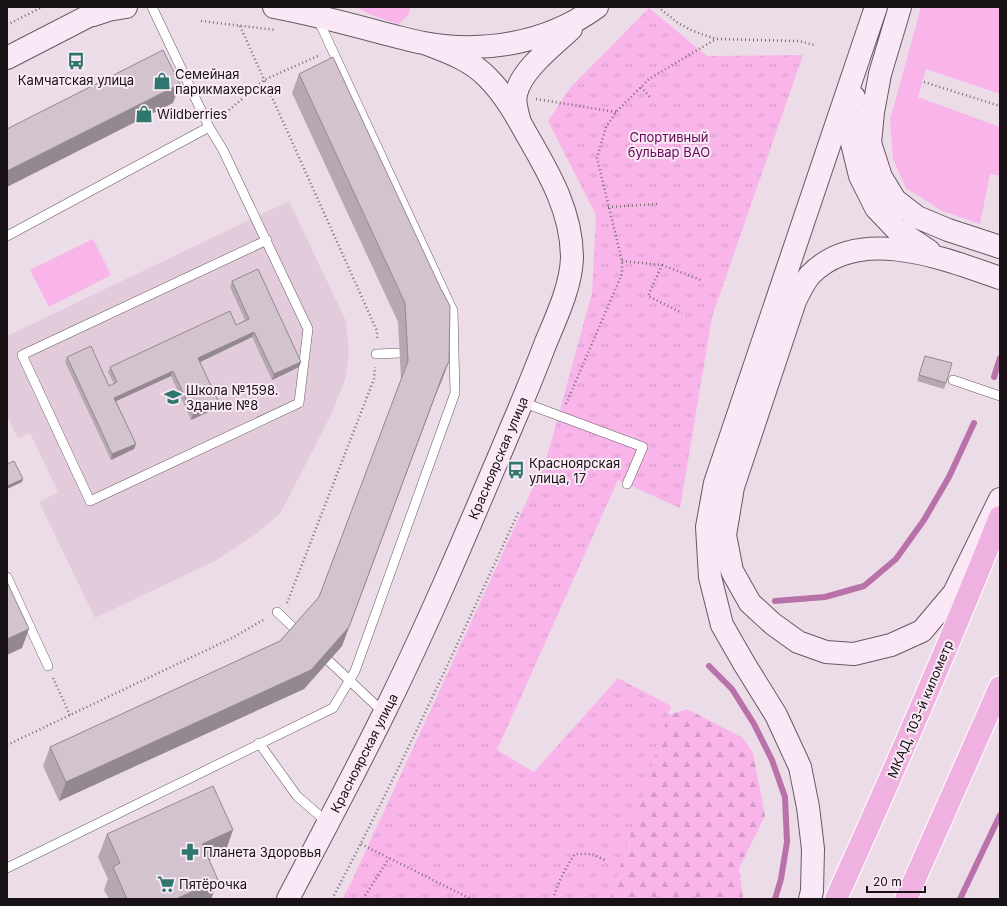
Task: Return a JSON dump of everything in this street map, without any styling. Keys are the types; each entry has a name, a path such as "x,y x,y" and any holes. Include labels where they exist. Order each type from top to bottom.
{"highway":[{"name":"МКАД, 103-й километр","path":"836,899 900,757 964,607 1000,517"},
{"path":"906,899 1000,687"}],"main road":[{"path":"7,58 106,7"},
{"path":"81,20 108,10 126,7"},
{"path":"274,7 325,12 366,29 424,43 459,46 493,46 522,41 544,35 590,12"},
{"path":"877,7 852,102 852,142 860,176 876,208 896,229 939,258"},
{"path":"810,899 812,891 813,849 808,807 800,767 776,714 722,625 710,577 707,527 715,483 877,7"},
{"path":"900,7 880,74 873,112 870,143 881,177 895,200 917,217 948,230 1000,247"},
{"path":"521,124 516,111 516,95 520,84 529,69 590,12"},
{"name":"Красноярская улица","path":"288,899 384,713 437,600 522,402 557,316 567,284 572,260 571,237 558,191 505,98 489,79 474,66 454,54 424,43"},
{"path":"1000,278 939,258 891,248 859,250 839,255 810,276 794,301 733,487 726,534 732,571 750,603 773,624 798,642 826,652 854,654 891,645 922,632 954,593 1000,499"},
{"path":"984,725 1000,703"}],"lane":[{"path":"152,7 209,127 223,150 266,240 308,329 299,403 90,501 22,355 266,240"},
{"path":"7,868 333,708 355,671 455,393 453,311 332,50 325,12"},
{"path":"7,236 209,127"},
{"path":"442,352 454,352"},
{"path":"376,354 400,353"},
{"path":"953,380 1000,396"},
{"path":"522,402 642,447 627,484"},
{"path":"7,577 48,666"},
{"path":"276,612 298,632"},
{"path":"329,661 384,713"},
{"path":"259,743 297,796 328,823"},
{"path":"269,774 278,769"}],"path":[{"path":"7,25 42,7"},
{"path":"658,7 678,23 693,31 716,39 799,41 814,45"},
{"path":"201,21 279,30"},
{"path":"561,416 622,274 622,261 597,158 606,127 616,112 649,79 716,39"},
{"path":"209,127 264,80 332,50"},
{"path":"924,82 1000,106"},
{"path":"641,87 650,98"},
{"path":"534,94 533,99 616,112"},
{"path":"608,207 657,204"},
{"path":"622,261 662,265 702,280"},
{"path":"662,265 648,296 682,313"},
{"path":"332,899 361,844 459,642 518,511"},
{"path":"48,666 70,715"},
{"path":"361,844 464,897 471,899"},
{"path":"553,899 565,871 575,854 592,854 607,861"},
{"path":"363,899 389,858"}],"shaded area":[{"name":"Школа №1598. Здание №8","path":"289,201 346,321 349,354 345,380 331,415 280,514 257,533 215,561 95,618 39,502 58,492 30,433 18,439 7,416 7,336"}],"green space":[{"path":"356,7 411,7 408,15 399,24 377,17"},
{"path":"921,7 1000,7 1000,94 926,69 918,97 1000,127 1000,176 990,174 980,224 942,211 906,188 893,159 890,120"},
{"name":"Спортивный бульвар ВАО","path":"649,8 707,56 803,55 712,317 680,508 618,480 497,750 534,772 618,678 671,706 610,899 342,899 350,885 547,457 592,293 596,215 548,121 570,88"},
{"path":"93,239 111,275 49,307 30,270"},
{"path":"626,693 669,715 687,709 743,738 753,753 765,816 739,868 743,899 479,899"}],"building":[{"path":"163,50 180,84 7,171 7,129"},
{"path":"333,57 450,306 449,361 349,627 311,670 66,782 50,747 280,641 319,597 408,361 405,303 299,74"},
{"path":"258,269 301,362 274,374 254,332 198,358 219,403 193,414 173,371 114,398 136,444 112,454 67,357 91,346 109,386 117,382 110,367 230,311 236,325 249,319 232,281"},
{"path":"925,356 952,363 946,383 919,375"},
{"path":"14,461 23,479 7,486 7,464"},
{"path":"7,582 29,629 7,639"},
{"path":"213,786 233,830 202,844 218,880 178,899 127,899 113,867 120,863 107,834"}],"waterway":[{"path":"994,377 1000,358"},
{"path":"775,601 825,597 864,586 896,559 924,520 949,477 974,423"},
{"path":"709,666 732,689 754,724 772,760 785,797 787,842 781,879 775,899"},
{"path":"960,899 1000,815"}],"place":[{"name":"Камчатская улица","path":"76,61"},
{"name":"Семейная парикмахерская","path":"162,81"},
{"name":"Wildberries","path":"144,114"},
{"name":"Школа №1598. Здание №8","path":"173,397"},
{"name":"Красноярская улица, 17","path":"516,470"},
{"name":"Планета Здоровья","path":"190,852"},
{"name":"Пятёрочка","path":"166,884"}]}
